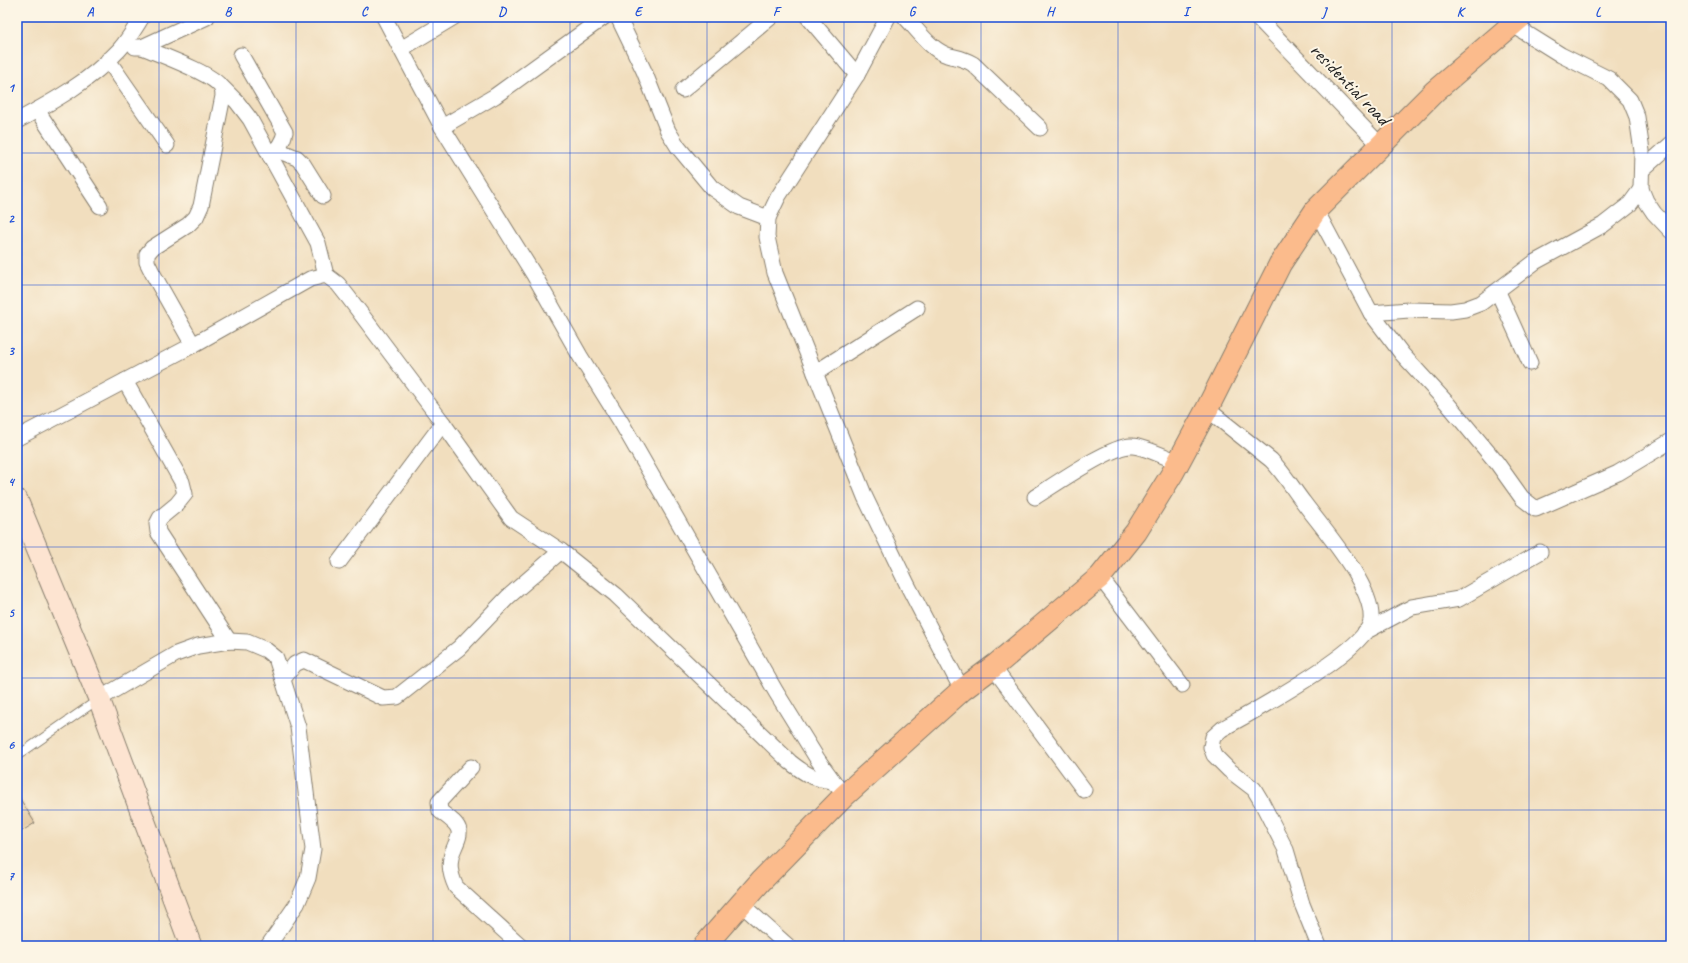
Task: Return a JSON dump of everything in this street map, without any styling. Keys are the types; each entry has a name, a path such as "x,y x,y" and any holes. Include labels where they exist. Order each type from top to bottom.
{"highway":[{"path":"704,946 839,788 993,667 1100,577 1136,532 1178,462 1207,409 1280,264 1316,210 1436,91 1517,21"}],"street":[{"path":"17,121 69,92 108,60 120,48 142,17"},
{"path":"120,48 142,47 207,17"},
{"path":"384,17 442,127 534,275 580,356 622,422 776,692 818,760 839,788"},
{"path":"401,49 454,17"},
{"path":"442,127 495,96 604,17"},
{"path":"618,17 644,71 668,131 678,147 712,188 739,207 768,218"},
{"path":"683,90 771,17"},
{"path":"808,17 857,75"},
{"path":"888,17 857,75 778,197 768,218 767,237 775,273 865,497 908,586 962,690"},
{"path":"905,17 936,48 946,54 963,58 973,64 1040,128"},
{"name":"residential road","path":"1257,17 1380,145"},
{"path":"1517,21 1561,55 1609,79 1630,100 1637,117 1642,151 1641,189 1646,201 1654,213 1671,231"},
{"path":"142,47 202,73 213,80 237,102 274,153 318,243 326,275 338,284 345,293 443,423 511,518 561,551 616,595 790,762 806,774 839,788"},
{"path":"241,55 285,132 284,139 274,153"},
{"path":"108,60 167,145"},
{"path":"194,345 152,274 147,262 147,254 152,248 188,225 196,217 201,206 223,96 220,86"},
{"path":"37,110 100,206"},
{"path":"1642,170 1671,144"},
{"path":"274,153 297,158 303,164 323,196"},
{"path":"1371,313 1409,310 1451,311 1465,309 1481,303 1498,292 1522,270 1603,225 1630,204 1641,189"},
{"path":"1316,210 1371,313 1402,354 1447,403 1497,463 1522,498 1536,509 1618,473 1671,441"},
{"path":"17,438 194,345 310,279 326,275"},
{"path":"1498,292 1530,362"},
{"path":"815,373 917,308"},
{"path":"125,381 182,482 185,494 177,504 160,518 157,524 158,532 229,641"},
{"path":"1207,409 1271,460 1328,533 1360,583 1368,600 1371,620 1365,632 1354,644 1297,686 1222,729 1213,737 1211,747 1214,756 1229,770 1254,789 1260,799 1286,850 1302,904 1319,946"},
{"path":"339,562 443,423"},
{"path":"1035,497 1108,452 1122,447 1133,446 1178,462"},
{"path":"17,500 99,699 191,946"},
{"path":"283,679 295,664 304,660 383,698 396,697 459,648 508,597 561,551"},
{"path":"1365,632 1412,607 1459,599 1540,552"},
{"path":"1100,577 1182,684"},
{"path":"99,699 176,654 198,646 229,641 247,642 266,650 276,658 298,727 313,849 308,878 297,904 268,946"},
{"path":"993,667 1084,790"},
{"path":"471,767 440,802 440,811 457,826 460,831 449,863 450,874 456,887 521,946"},
{"path":"741,904 788,946"}],"lane":[{"path":"17,756 99,699"}],"building":[{"path":"17,794 35,823 17,834"}]}
